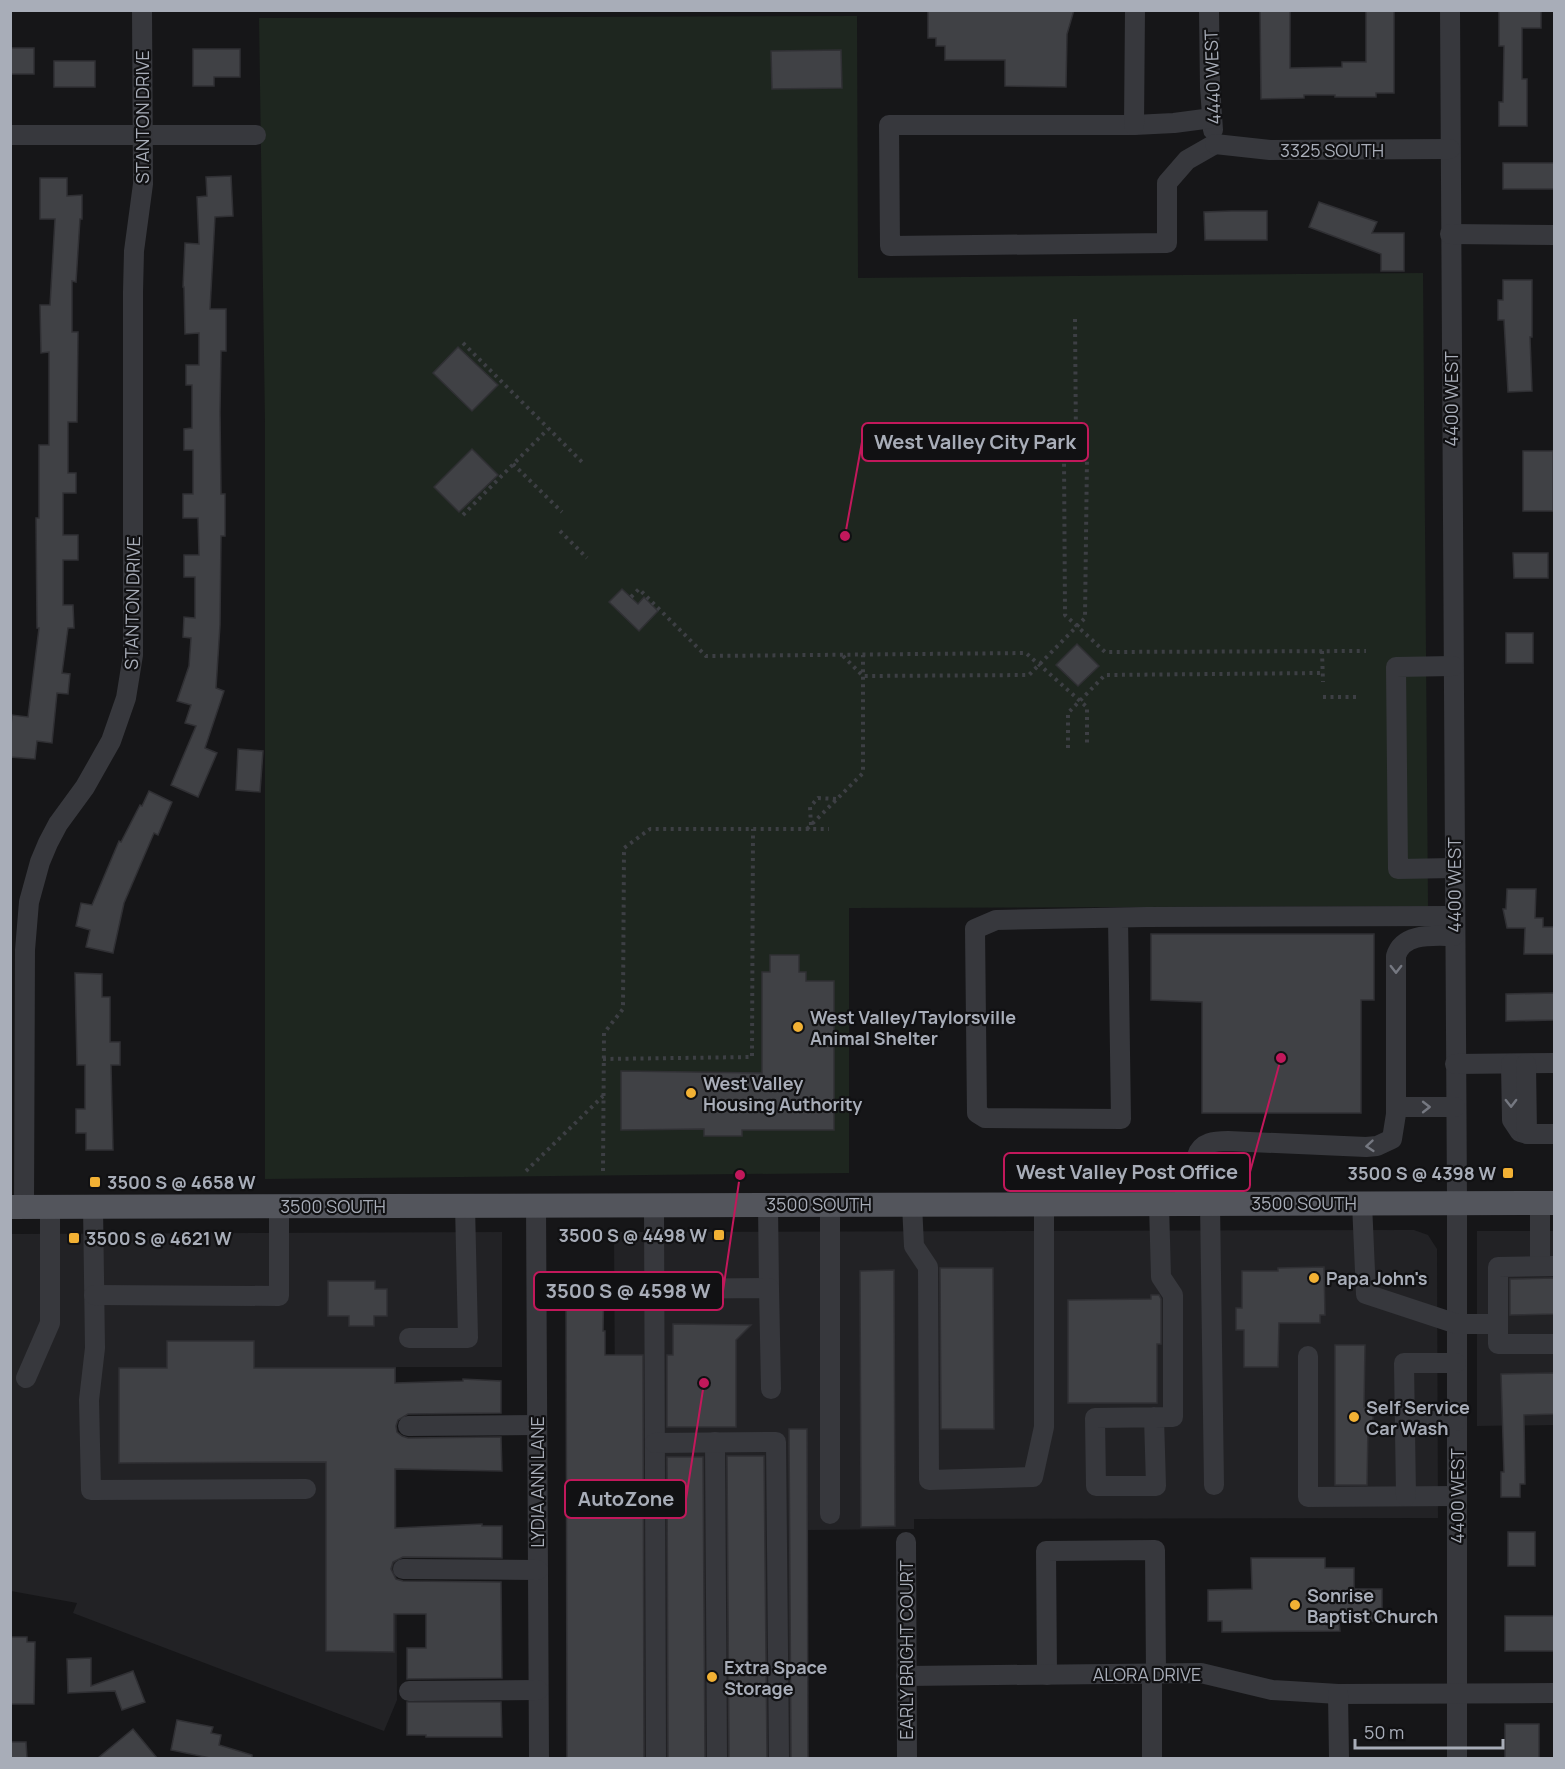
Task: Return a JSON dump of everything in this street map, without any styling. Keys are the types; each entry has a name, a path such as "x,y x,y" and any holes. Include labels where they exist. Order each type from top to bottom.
{"main road":[{"name":"3500 SOUTH","path":"17,1207 1547,1203"}],"street":[{"name":"STANTON DRIVE","path":"17,1207 25,950 20,900 58,824 85,787 111,741 120,720 131,676 133,278 134,251 142,196 142,10"},
{"path":"1134,125 1135,10"},
{"name":"4440 WEST","path":"1209,10 1212,118 1215,144"},
{"name":"4400 WEST","path":"1450,10 1457,1202 1457,1758"},
{"path":"1212,118 1134,125 889,125 890,246 1167,243 1167,183 1187,160 1215,144"},
{"path":"10,135 256,135"},
{"name":"3325 SOUTH","path":"1215,144 1270,150 1450,149"},
{"path":"1450,234 1554,235"},
{"path":"1453,666 1396,667 1398,869 1454,868"},
{"path":"1118,918 1120,1119 984,1118 977,1113 975,929 996,920 1118,918 1454,916"},
{"path":"1214,1485 1203,1203 1197,1156 1203,1146 1216,1141 1377,1146 1392,1139 1396,1107 1397,950 1417,937 1454,936"},
{"path":"1455,1064 1554,1064"},
{"path":"1519,1064 1527,1134 1554,1134"},
{"path":"1396,1107 1455,1107"},
{"path":"1154,1417 1156,1486 1096,1486 1095,1418 1154,1417 1173,1417 1173,1295 1161,1277 1159,1203"},
{"path":"1362,1203 1366,1294 1457,1324 1498,1324"},
{"path":"1547,1203 1547,1266 1498,1267 1498,1344 1554,1344"},
{"path":"768,1204 771,1389"},
{"path":"830,1204 831,1514"},
{"path":"912,1204 914,1246 928,1267 929,1480 1033,1478 1044,1427 1044,1204"},
{"path":"409,1338 468,1338 465,1205"},
{"name":"LYDIA ANN LANE","path":"536,1205 539,1758"},
{"path":"654,1205 656,1758"},
{"path":"93,1206 95,1348 89,1400 91,1490 306,1489"},
{"path":"94,1296 279,1296 279,1206"},
{"path":"26,1378 50,1323 50,1207"},
{"path":"654,1289 770,1288"},
{"path":"1308,1356 1308,1497 1457,1496"},
{"path":"1406,1496 1404,1363 1456,1363"},
{"path":"1405,1421 1456,1421"},
{"path":"408,1426 537,1425"},
{"path":"715,1442 717,1758"},
{"path":"655,1443 777,1442 779,1758"},
{"name":"EARLY BRIGHT COURT","path":"906,1542 907,1758"},
{"path":"1047,1675 1046,1551 1155,1550 1152,1758"},
{"path":"403,1569 538,1570"},
{"name":"ALORA DRIVE","path":"906,1676 1210,1674 1272,1690 1338,1694 1554,1693"},
{"path":"409,1691 538,1690"},
{"path":"1338,1694 1339,1758"}],"path":[{"path":"843,656 863,676 1029,675 1085,618 1087,457 1076,445 1075,319"},
{"path":"463,343 583,463"},
{"path":"463,515 548,429"},
{"path":"1076,445 1064,456 1065,615 1105,652 1366,651"},
{"path":"513,464 562,512"},
{"path":"560,531 587,558"},
{"path":"632,597 639,589 706,656 1026,653 1087,707 1087,747"},
{"path":"1322,651 1323,682"},
{"path":"809,827 863,773 863,655"},
{"path":"1068,747 1068,713 1105,675 1323,673"},
{"path":"1323,697 1357,697"},
{"path":"809,827 810,807 818,798 837,799"},
{"path":"603,1171 604,1033 623,1009 624,848 650,829 809,827 830,829"},
{"path":"603,1059 752,1057 753,829"},
{"path":"526,1171 603,1096"}],"shaded area":[{"path":"857,16 858,278 1423,273 1428,906 849,908 849,1173 265,1179 265,422 259,18"},
{"path":"1414,1230 1428,1235 1437,1249 1438,1518 914,1519 914,1529 808,1530 808,1758 617,1758 614,1232"},
{"path":"1477,1231 1554,1231 1554,1425 1477,1426"},
{"path":"502,1232 502,1367 396,1367 397,1700 384,1731 73,1613 77,1603 11,1591 10,1234"}],"building":[{"path":"928,10 1074,10 1067,34 1066,87 1005,86 1005,60 945,60 945,46 936,46 936,38 928,38"},
{"path":"1260,10 1290,10 1290,68 1342,67 1342,62 1366,62 1366,10 1394,10 1394,93 1376,93 1376,97 1304,95 1304,98 1261,99"},
{"path":"1499,10 1541,10 1541,28 1522,28 1522,79 1527,79 1527,126 1499,126 1499,102 1503,102 1504,46 1499,46"},
{"path":"10,48 34,48 34,74 10,74"},
{"path":"193,49 240,49 240,77 214,77 214,86 193,86"},
{"path":"841,50 842,88 772,89 771,51"},
{"path":"54,61 95,61 95,87 54,87"},
{"path":"1503,163 1554,163 1554,189 1503,189"},
{"path":"231,176 233,216 215,217 210,309 226,309 226,351 221,351 220,412 221,494 225,494 225,536 221,536 220,625 216,688 224,691 205,748 217,753 198,797 171,785 196,726 185,723 191,705 177,701 189,666 191,638 183,637 184,617 195,618 195,577 184,577 184,555 199,555 198,518 183,518 183,494 193,494 193,450 184,450 184,429 192,428 192,385 186,385 186,365 199,365 199,333 185,334 183,287 185,243 199,244 197,197 207,196 206,177"},
{"path":"40,178 67,178 67,196 82,195 82,219 80,219 76,282 72,281 72,332 78,332 77,422 68,422 68,473 76,473 76,493 63,493 63,535 78,535 78,560 63,560 63,605 73,605 74,628 68,628 62,673 70,674 68,694 57,693 52,743 37,741 35,759 10,757 10,735 12,715 28,717 39,628 37,628 36,518 39,518 39,445 49,445 49,352 41,353 40,305 50,305 55,219 40,219"},
{"path":"1319,202 1377,222 1372,233 1404,233 1404,271 1381,271 1381,254 1309,227"},
{"path":"1267,211 1267,240 1205,240 1204,212"},
{"path":"1503,280 1532,280 1532,337 1530,337 1532,391 1508,392 1504,320 1498,320 1498,300 1503,300"},
{"path":"458,347 498,385 472,411 433,373"},
{"path":"472,449 498,475 459,512 434,487"},
{"path":"1523,451 1553,451 1553,511 1523,511"},
{"path":"1513,553 1548,553 1548,578 1514,578"},
{"path":"622,589 638,604 644,597 658,611 639,631 609,602"},
{"path":"1506,633 1533,633 1533,663 1506,663"},
{"path":"1077,644 1099,666 1078,686 1056,665"},
{"path":"238,749 263,751 260,792 236,790"},
{"path":"149,791 172,802 158,835 154,833 124,903 113,953 86,947 90,930 76,926 81,903 92,905 119,841 121,842"},
{"path":"1507,889 1536,889 1535,918 1543,918 1543,927 1554,927 1554,954 1524,954 1525,928 1507,928 1503,909 1506,909"},
{"path":"1151,934 1374,934 1374,1000 1361,1000 1361,1113 1202,1113 1202,1002 1151,1000"},
{"path":"770,955 799,955 799,972 806,972 806,981 834,981 834,1130 742,1130 742,1136 704,1136 704,1129 621,1130 621,1071 762,1073 762,972 770,972"},
{"path":"75,973 102,974 102,997 110,997 110,1042 120,1042 120,1065 111,1065 113,1150 86,1150 86,1133 76,1133 76,1109 85,1109 85,1065 77,1065"},
{"path":"1554,993 1554,1020 1506,1021 1506,994"},
{"path":"1324,1267 1325,1315 1320,1315 1320,1323 1279,1323 1278,1367 1244,1367 1244,1330 1236,1330 1236,1308 1242,1308 1242,1271"},
{"path":"940,1268 993,1268 994,1429 941,1429"},
{"path":"894,1270 895,1526 861,1527 860,1271"},
{"path":"604,1278 605,1355 643,1355 644,1758 567,1758 566,1279"},
{"path":"1554,1278 1554,1314 1510,1315 1510,1279"},
{"path":"328,1281 375,1281 375,1289 387,1289 387,1316 374,1316 374,1326 349,1326 349,1316 328,1316"},
{"path":"1151,1295 1159,1295 1161,1299 1161,1344 1157,1344 1157,1403 1068,1403 1068,1300 1151,1299"},
{"path":"673,1324 751,1325 736,1340 736,1427 667,1427 667,1355 673,1355"},
{"path":"167,1341 254,1341 254,1368 395,1368 395,1383 463,1381 463,1379 501,1381 501,1413 408,1414 398,1420 397,1432 408,1438 501,1437 502,1471 395,1469 395,1528 482,1524 482,1526 502,1526 502,1558 403,1557 393,1562 391,1569 396,1579 403,1581 501,1582 502,1678 407,1679 407,1648 426,1648 426,1614 394,1614 394,1652 326,1651 326,1462 119,1463 119,1368 167,1368"},
{"name":"Self Service Car Wash","path":"1335,1345 1365,1345 1364,1407 1373,1407 1373,1427 1368,1426 1367,1485 1335,1485"},
{"path":"1554,1373 1554,1414 1524,1415 1525,1484 1520,1484 1520,1497 1501,1497 1501,1472 1504,1472 1501,1374"},
{"path":"789,1429 807,1429 808,1758 791,1758"},
{"path":"727,1456 764,1456 767,1758 729,1758"},
{"path":"667,1457 703,1457 705,1758 668,1758"},
{"path":"1508,1532 1535,1532 1535,1566 1508,1566"},
{"name":"Sonrise Baptist Church","path":"1251,1558 1325,1558 1325,1568 1354,1568 1354,1589 1382,1589 1382,1621 1339,1621 1340,1631 1222,1632 1222,1621 1208,1621 1208,1590 1252,1589"},
{"path":"1505,1616 1554,1616 1554,1651 1505,1651"},
{"path":"10,1637 27,1637 27,1642 35,1642 34,1704 10,1704"},
{"path":"91,1658 91,1686 133,1671 145,1702 122,1710 115,1691 68,1693 67,1659"},
{"path":"407,1702 501,1702 502,1737 407,1735"},
{"path":"177,1720 213,1727 211,1733 221,1735 219,1745 252,1755 252,1758 210,1758 171,1750"},
{"path":"1505,1724 1539,1724 1539,1758 1505,1758"},
{"path":"133,1729 157,1758 98,1758"},
{"path":"10,1742 26,1742 27,1758 10,1758"}],"place":[{"name":"West Valley City Park","path":"845,536"},
{"name":"West Valley/Taylorsville Animal Shelter","path":"798,1027"},
{"name":"West Valley Post Office","path":"1281,1058"},
{"name":"West Valley Housing Authority","path":"691,1093"},
{"name":"3500 S @ 4398 W","path":"1508,1173"},
{"name":"3500 S @ 4598 W","path":"740,1175"},
{"name":"3500 S @ 4658 W","path":"95,1182"},
{"name":"3500 S @ 4498 W","path":"719,1235"},
{"name":"3500 S @ 4621 W","path":"74,1238"},
{"name":"Papa John's","path":"1314,1278"},
{"name":"AutoZone","path":"704,1383"},
{"name":"Self Service Car Wash","path":"1354,1417"},
{"name":"Sonrise Baptist Church","path":"1295,1605"},
{"name":"Extra Space Storage","path":"712,1677"}]}
